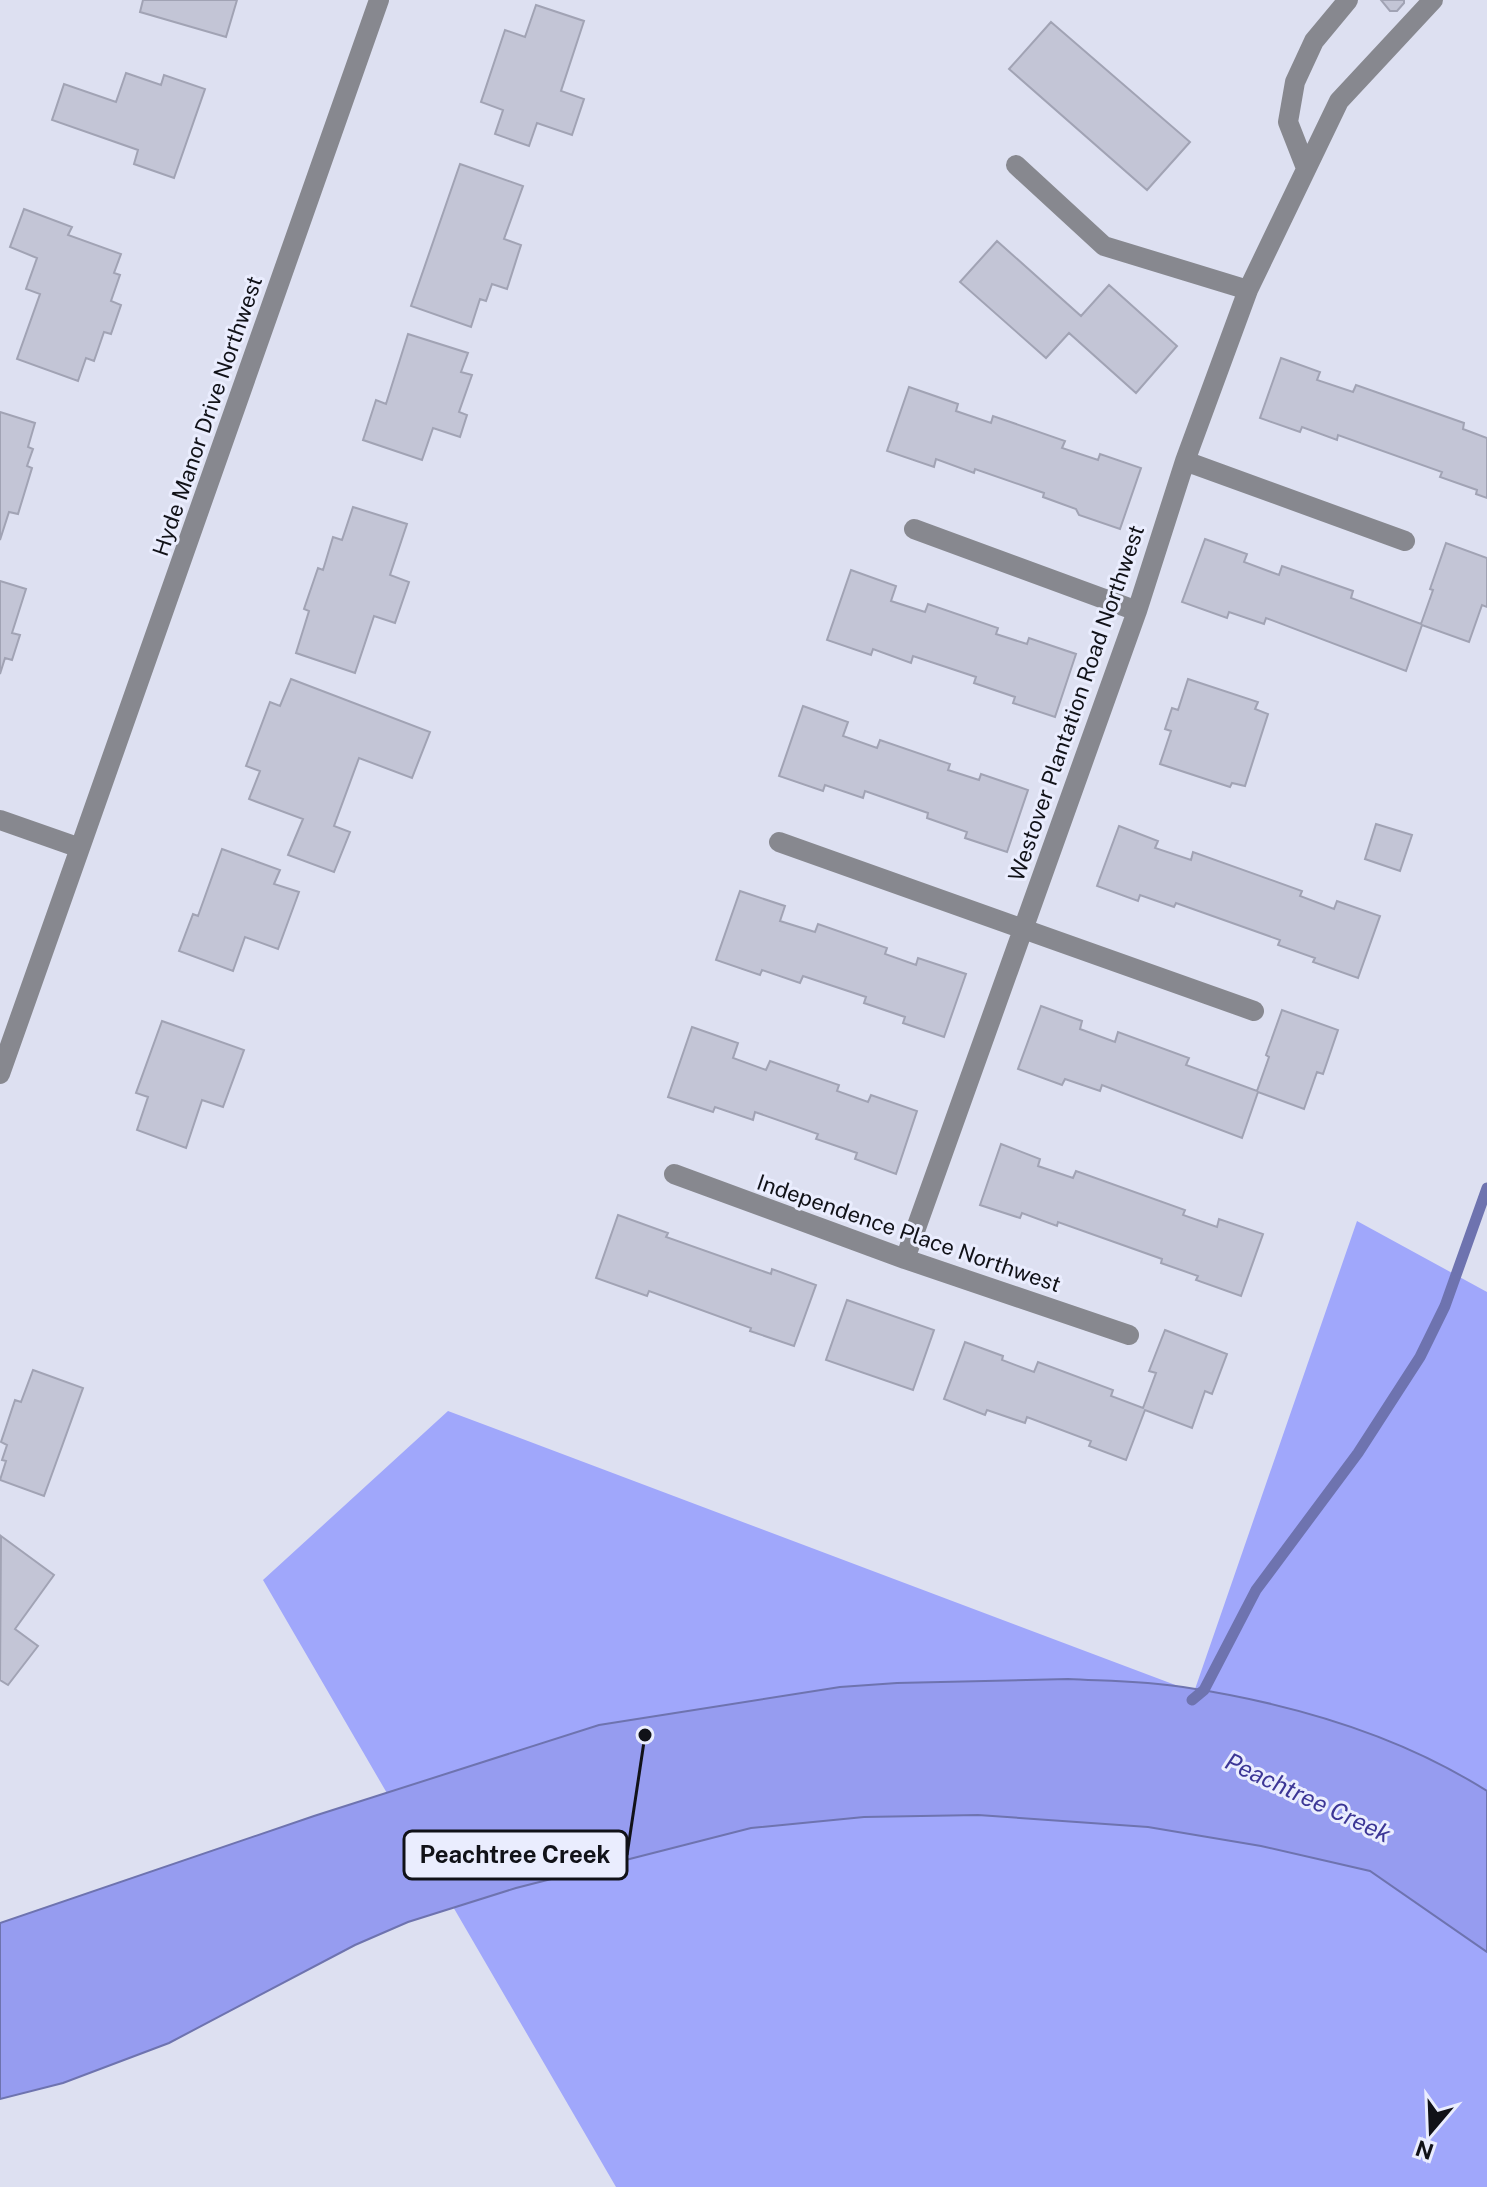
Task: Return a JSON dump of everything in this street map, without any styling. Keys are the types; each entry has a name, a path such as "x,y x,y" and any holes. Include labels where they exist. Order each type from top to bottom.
{"street":[{"name":"Hyde Manor Drive Northwest","path":"0,1074 379,0"},
{"path":"1306,168 1288,122 1295,82 1314,41 1348,0"},
{"name":"Westover Plantation Road Northwest","path":"905,1259 1137,611 1185,461 1248,290 1339,101 1433,0"},
{"path":"1016,165 1104,246 1248,290"},
{"path":"1185,461 1405,541"},
{"path":"914,529 1137,611"},
{"path":"0,820 80,848"},
{"path":"779,842 1254,1011"},
{"name":"Independence Place Northwest","path":"674,1174 905,1259 1129,1335"}],"shaded area":[{"path":"1357,1221 1487,1292 1487,2187 616,2187 263,1580 448,1411 1194,1692"}],"water":[{"path":"1068,1679 1169,1685 1302,1712 1379,1737 1487,1791 1487,1952 1370,1871 1261,1846 1148,1827 978,1815 864,1817 751,1828 516,1888 408,1922 355,1945 169,2043 63,2083 0,2099 0,1923 314,1816 599,1725 840,1687"}],"building":[{"path":"143,0 237,0 226,37 140,12"},
{"path":"1381,0 1404,0 1404,3 1397,11 1390,11"},
{"path":"536,5 584,21 561,91 584,99 572,135 537,123 529,146 495,134 503,110 481,102 505,30 525,37"},
{"path":"1051,22 1190,142 1147,190 1009,69"},
{"path":"126,73 161,85 164,75 205,89 174,178 134,164 138,150 52,120 64,84 116,102"},
{"path":"460,164 523,186 504,239 521,245 507,289 492,284 486,301 480,299 471,327 411,306"},
{"path":"24,209 72,227 68,235 121,254 114,273 120,275 111,301 121,305 111,334 104,332 94,361 86,358 78,381 17,359 40,294 26,289 37,258 10,247"},
{"path":"997,241 1081,316 1109,285 1177,346 1136,393 1069,333 1046,358 960,282"},
{"path":"408,334 468,353 461,372 472,375 459,412 467,415 460,437 433,428 422,460 363,440 376,400 386,404"},
{"path":"1281,358 1320,372 1317,380 1353,392 1356,385 1464,423 1463,429 1487,438 1487,498 1476,494 1477,490 1440,477 1442,472 1338,435 1337,440 1302,427 1300,432 1260,418"},
{"path":"909,387 958,404 956,411 991,423 993,416 1065,441 1062,448 1098,460 1100,454 1141,468 1120,529 1079,515 1076,509 1043,497 1044,493 975,469 974,473 936,459 934,467 887,451"},
{"path":"0,412 35,423 28,447 33,449 27,466 32,468 18,514 9,512 0,540"},
{"path":"353,507 407,524 390,575 409,582 395,623 374,616 355,673 296,653 309,611 304,609 318,568 323,570 333,537 342,540"},
{"path":"1205,539 1247,554 1244,562 1279,575 1282,566 1353,591 1351,598 1421,624 1446,543 1487,558 1487,607 1482,605 1469,642 1422,625 1406,671 1266,618 1264,624 1229,612 1227,618 1182,602"},
{"path":"851,570 896,586 891,601 925,612 928,604 998,628 996,634 1027,644 1029,638 1076,654 1055,717 1013,703 1015,697 974,683 976,677 913,656 911,663 873,649 871,655 827,640"},
{"path":"0,581 26,589 12,633 20,635 12,660 5,658 0,674"},
{"path":"291,679 430,732 412,778 359,758 334,826 350,832 334,872 288,855 303,819 249,799 260,771 246,766 270,702 280,706"},
{"path":"1188,679 1258,702 1255,709 1268,714 1245,786 1232,783 1230,787 1160,764 1171,731 1165,729 1172,708 1178,710"},
{"path":"803,706 848,722 843,736 877,748 880,740 950,764 948,770 979,780 981,774 1028,790 1007,852 965,838 967,832 927,818 928,813 865,791 863,798 825,785 823,791 779,776"},
{"path":"1376,824 1412,835 1400,871 1365,859"},
{"path":"1119,826 1158,841 1155,848 1191,860 1193,852 1302,891 1300,896 1334,909 1337,901 1380,916 1358,978 1278,945 1280,940 1176,903 1174,907 1140,895 1138,901 1097,886"},
{"path":"222,849 280,870 274,884 299,892 278,949 245,937 233,971 179,951 193,914 198,916"},
{"path":"740,891 785,906 780,921 815,932 818,924 887,948 885,954 916,965 918,958 966,974 944,1037 903,1023 905,1017 864,1003 866,997 803,976 800,983 762,970 760,975 716,960"},
{"path":"1041,1006 1082,1021 1080,1029 1115,1042 1118,1032 1189,1058 1186,1065 1257,1091 1282,1010 1338,1030 1323,1074 1317,1072 1304,1109 1258,1092 1242,1138 1102,1085 1100,1091 1065,1079 1062,1085 1018,1069"},
{"path":"162,1021 244,1050 223,1107 202,1100 186,1148 137,1130 148,1097 136,1093"},
{"path":"692,1027 738,1043 733,1058 766,1070 770,1061 839,1085 837,1091 868,1102 871,1095 917,1111 896,1174 855,1159 857,1153 816,1139 818,1134 755,1112 753,1120 715,1107 713,1112 668,1097"},
{"path":"1001,1144 1040,1159 1038,1166 1073,1178 1076,1171 1185,1210 1183,1215 1217,1227 1219,1219 1263,1234 1241,1296 1196,1280 1198,1276 1161,1263 1162,1259 1058,1222 1057,1226 1022,1213 1020,1218 980,1205"},
{"path":"618,1215 668,1233 666,1237 771,1274 772,1269 816,1285 794,1346 649,1291 647,1296 596,1278"},
{"path":"847,1300 934,1330 913,1390 826,1360"},
{"path":"1165,1330 1227,1354 1212,1394 1205,1391 1192,1428 1145,1410 1126,1460 1089,1446 1091,1441 1027,1417 1025,1423 987,1410 985,1415 944,1399 965,1342 1034,1372 1038,1362 1113,1390 1111,1396 1143,1408 1156,1373 1149,1371"},
{"path":"33,1370 83,1388 44,1496 0,1480 7,1445 1,1442 15,1400 21,1402"},
{"path":"1,1536 54,1575 15,1629 38,1646 8,1685 0,1680"}],"waterway":[{"path":"1192,1700 1204,1690 1256,1590 1358,1453 1420,1357 1445,1306 1487,1188"}],"place":[{"name":"Peachtree Creek","path":"645,1735"}]}
